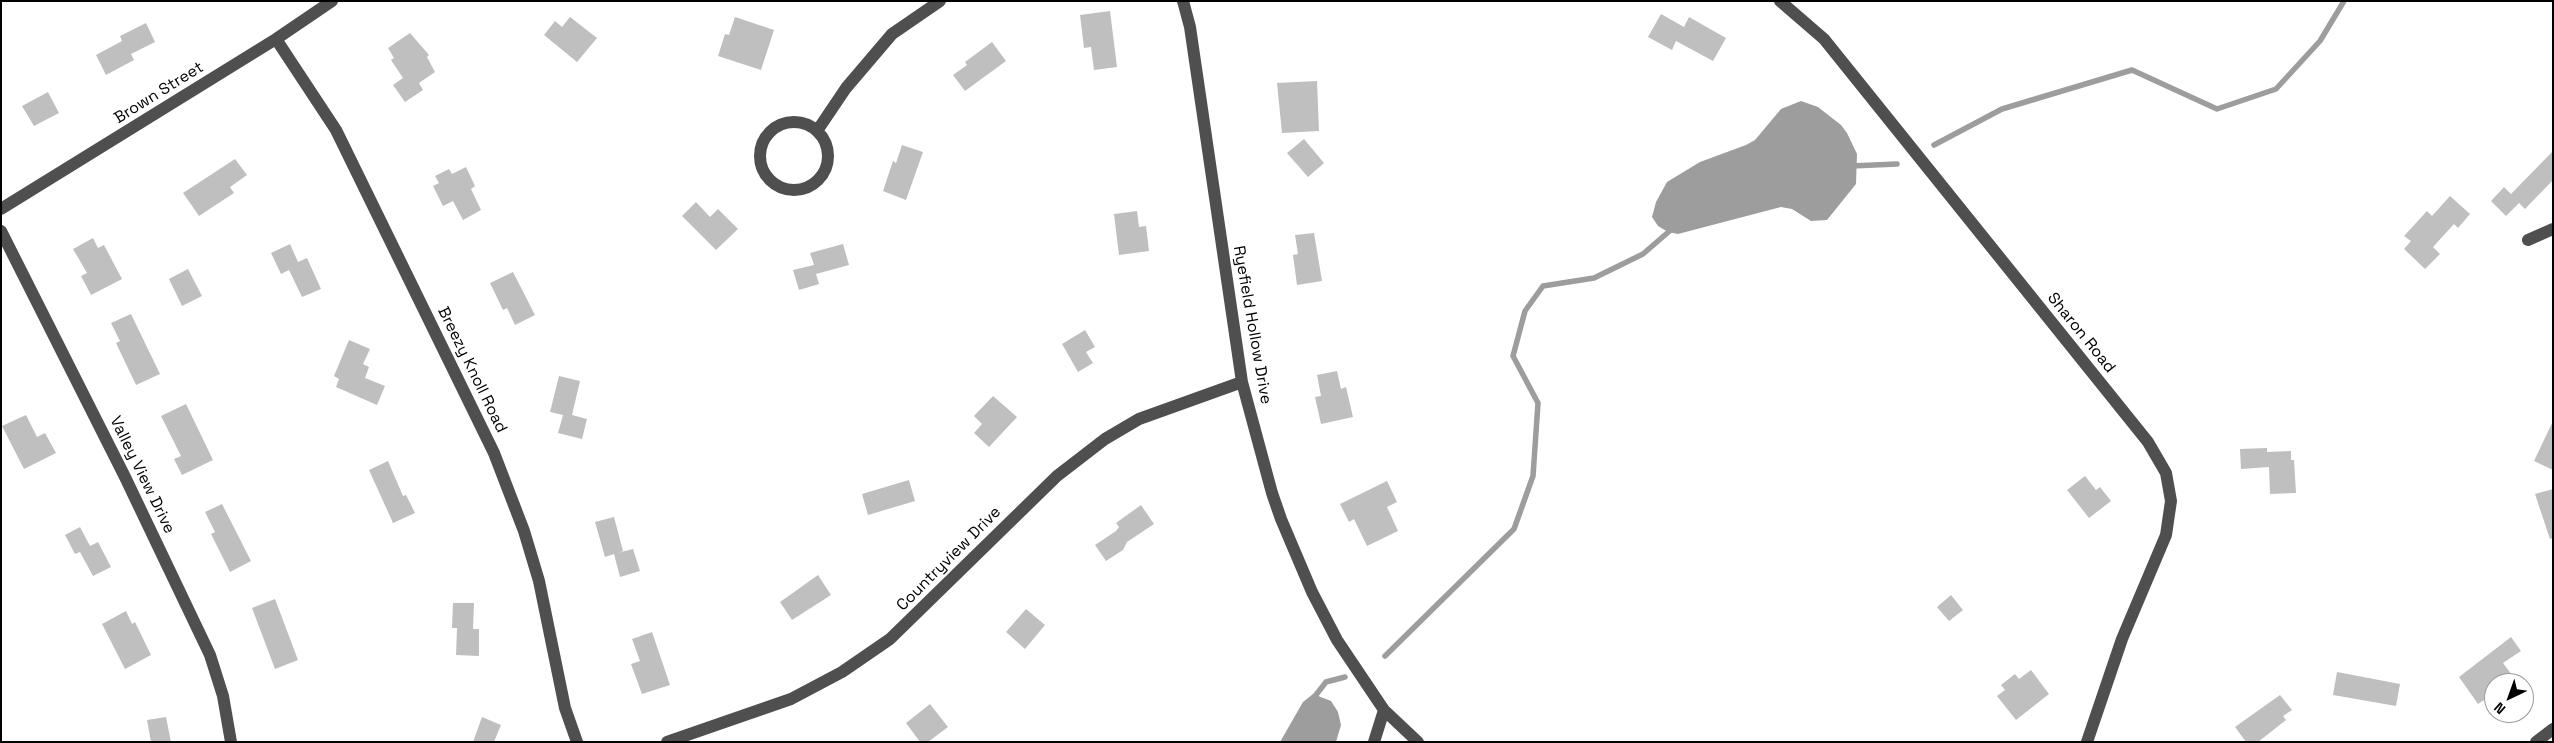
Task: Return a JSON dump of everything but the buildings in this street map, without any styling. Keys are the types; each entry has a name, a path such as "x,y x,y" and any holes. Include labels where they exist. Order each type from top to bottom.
{"street":[{"name":"Brown Street","path":"1,209 276,39 332,1"},
{"path":"817,131 846,88 892,34 940,1"},
{"name":"Ryefield Hollow Drive","path":"1183,1 1190,27 1242,382 1281,519 1337,640 1384,710 1418,742"},
{"name":"Sharon Road","path":"1780,1 1824,39 2148,442 2166,473 2171,501 2166,535 2122,639 2087,742"},
{"name":"Breezy Knoll Road","path":"276,39 336,130 494,453 524,531 539,581 565,708 577,742"},
{"path":"788,122 799,122 817,131 823,138 828,155 827,164 818,180 810,186 793,190 768,179 760,161 760,150 769,131 788,122"},
{"path":"2528,240 2553,229"},
{"name":"Valley View Drive","path":"1,232 121,468 210,655 223,696 231,742"},
{"name":"Countryview Drive","path":"667,742 791,699 842,672 890,639 934,599 1057,476 1105,439 1139,419 1242,382"},
{"path":"1374,742 1384,710"},
{"path":"2536,742 2553,729"}],"shaded area":[{"path":"1801,101 1818,107 1841,125 1857,154 1856,184 1827,220 1811,221 1792,209 1781,207 1678,234 1668,232 1658,226 1652,217 1656,202 1667,182 1700,162 1755,140 1781,109"},
{"path":"1313,694 1331,701 1338,712 1341,725 1336,742 1280,742 1303,702"}],"waterway":[{"path":"1934,145 2002,109 2132,70 2217,109 2276,89 2320,41 2344,1"},
{"path":"1851,166 1897,164"},
{"path":"1385,656 1514,529 1533,476 1538,403 1513,356 1525,311 1543,286 1594,278 1643,254 1673,228"},
{"path":"1312,700 1326,682 1345,677"}]}
